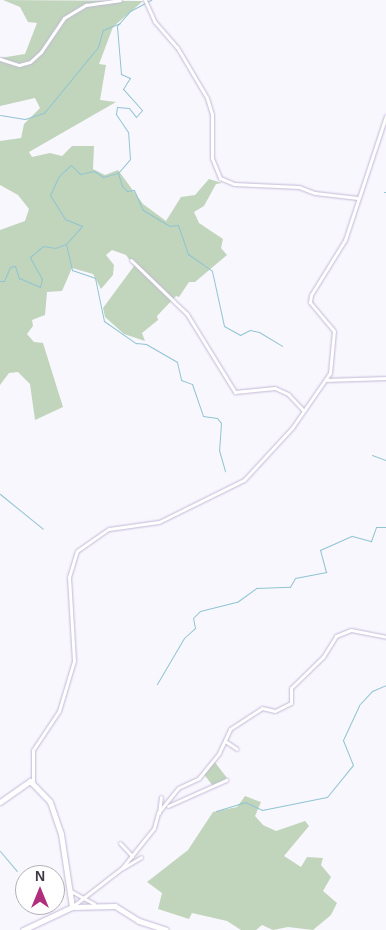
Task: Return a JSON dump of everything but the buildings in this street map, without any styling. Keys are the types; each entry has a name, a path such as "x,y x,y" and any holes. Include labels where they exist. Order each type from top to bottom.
{"main road":[{"path":"0,802 24,783 33,782 57,817 72,907"},
{"path":"23,930 72,907 94,904 115,906 140,921 166,930"}],"street":[{"path":"0,59 19,65 30,62 41,52 64,18 86,5 120,0"},
{"path":"145,0 154,22 177,47 207,98 212,114 212,158 220,178 229,184 299,186 315,193 358,198"},
{"path":"33,782 33,750 59,711 74,661 69,577 77,551 109,529 159,522 244,480 304,411 326,380 333,364 334,331 310,299 345,240 386,116"},
{"path":"351,197 360,192"},
{"path":"131,260 186,314 235,392 275,388 288,394 304,411"},
{"path":"326,380 386,378"},
{"path":"168,806 178,788 200,778 225,741 230,729 262,708 275,711 291,703 291,688 323,657 340,633 351,630 386,637"},
{"path":"225,741 237,749"},
{"path":"158,813 168,806 226,780"},
{"path":"122,868 154,828 161,797"},
{"path":"120,843 132,856"},
{"path":"72,907 122,868 141,857"},
{"path":"69,890 94,904"}],"green space":[{"path":"3,0 143,1 113,27 99,64 106,65 100,100 116,102 29,152 32,157 50,153 62,156 72,146 94,146 93,169 105,175 118,170 143,204 166,221 181,197 195,195 209,179 222,183 216,184 204,206 194,212 199,223 223,239 221,248 227,255 195,282 189,282 179,297 176,296 157,316 158,320 142,333 145,341 124,334 105,317 103,308 134,266 126,255 112,250 106,255 114,265 113,275 101,289 93,274 72,268 62,291 47,292 45,315 32,320 33,326 27,334 34,342 43,343 63,407 35,420 30,384 18,372 9,373 0,385 0,230 25,221 29,209 18,195 0,185 0,141 21,138 24,124 40,108 35,98 0,106 0,58 25,54 37,23 28,22 20,7"},
{"path":"214,761 227,778 213,786 203,773"},
{"path":"245,796 261,802 255,816 263,825 276,831 305,821 309,826 284,856 301,867 307,857 323,858 321,865 331,877 323,891 337,903 331,915 313,930 288,927 273,930 262,925 256,930 241,930 227,921 192,913 189,919 158,909 162,893 147,882 188,850 213,812 237,807"}],"waterway":[{"path":"0,281 4,281 10,267 15,266 19,278 40,287 42,279 30,257 43,246 55,248 66,244 82,226 65,219 50,195 59,176 71,165 80,174 94,171 103,177 118,173 130,159 128,132 116,114 117,107 129,108 136,117 142,110 123,89 130,78 121,74 117,26 130,11 151,0"},
{"path":"0,115 25,119 44,113 98,47 103,30 120,23"},
{"path":"118,173 122,186 127,191 134,190 143,210 170,226 178,225 188,254 212,271 224,326 240,335 250,330 259,332 282,346"},
{"path":"66,244 72,270 95,278 104,321 136,343 146,344 177,362 181,380 192,384 203,416 217,418 221,423 219,450 225,471"},
{"path":"372,455 386,460"},
{"path":"0,494 43,529"},
{"path":"157,684 184,638 195,628 193,618 200,611 237,602 256,588 290,587 295,578 326,572 320,550 352,536 371,541 376,527 386,527"},
{"path":"216,811 245,802 262,810 327,797 353,765 343,740 359,705 372,691 386,685"},
{"path":"0,851 15,869"}]}
